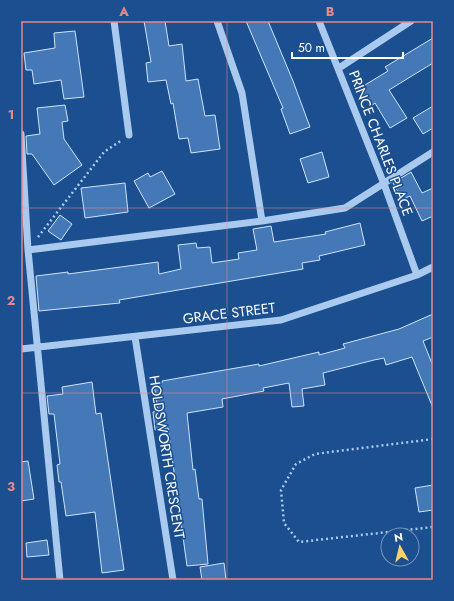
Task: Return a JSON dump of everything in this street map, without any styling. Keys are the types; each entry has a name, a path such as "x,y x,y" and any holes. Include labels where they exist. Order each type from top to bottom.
{"street":[{"path":"114,21 129,135"},
{"path":"217,21 242,93 262,221"},
{"name":"PRINCE CHARLES PLACE","path":"319,21 384,184 417,275"},
{"path":"339,68 411,21"},
{"path":"21,134 28,250 60,580"},
{"path":"28,250 262,221 344,208 433,152"},
{"name":"GRACE STREET","path":"21,349 37,346 135,337 280,320 417,275 433,267"},
{"name":"HOLDSWORTH CRESCENT","path":"135,337 173,580"}],"path":[{"path":"28,250 104,152 129,135"},
{"path":"433,439 315,454 296,464 281,490 284,523 299,542 433,527"}],"building":[{"path":"144,21 165,21 169,46 182,44 186,81 198,79 205,116 215,115 220,149 191,153 188,138 179,139 173,103 171,104 166,80 148,82 146,63 151,62"},
{"path":"246,21 268,21 310,127 290,134 281,109 283,108"},
{"path":"75,31 84,97 64,99 61,80 34,84 32,70 26,70 24,53 55,48 54,33"},
{"path":"433,38 433,63 389,90 407,118 390,128 375,103 371,106 360,88 388,71 385,67"},
{"path":"65,105 68,121 62,122 64,139 82,165 54,185 32,154 27,154 26,136 40,134 37,108"},
{"path":"433,106 433,128 423,134 413,118"},
{"path":"322,152 329,177 308,183 300,159"},
{"path":"162,171 175,194 149,208 134,181 148,173 150,177"},
{"path":"411,172 422,193 433,188 433,216 422,221 410,196 402,200 393,183"},
{"path":"125,183 128,212 85,218 81,188"},
{"path":"60,215 72,224 61,240 48,231"},
{"path":"360,223 365,245 319,256 320,260 302,263 303,269 119,300 120,303 39,311 36,276 68,272 68,274 158,262 159,274 181,269 178,245 196,243 197,248 210,247 212,263 239,259 238,253 257,250 253,229 271,226 274,242 326,234 325,232"},
{"path":"433,314 433,337 423,341 433,366 433,408 412,357 386,365 384,358 323,373 325,385 302,389 304,406 292,407 289,383 263,388 264,391 222,399 223,407 187,413 193,470 195,469 199,499 202,499 208,564 187,566 168,428 155,430 153,412 158,411 154,384 162,383 162,381 259,364 259,366 319,352 319,355 345,348 343,344 399,329"},
{"path":"92,382 96,414 101,413 124,570 102,573 95,512 66,516 57,465 60,464 54,414 49,414 47,396 63,394 62,387"},
{"path":"28,461 34,499 21,501 21,462"},
{"path":"433,485 433,510 419,512 415,488"},
{"path":"47,540 49,555 27,557 26,543"},
{"path":"224,563 226,580 202,580 200,567"}]}
